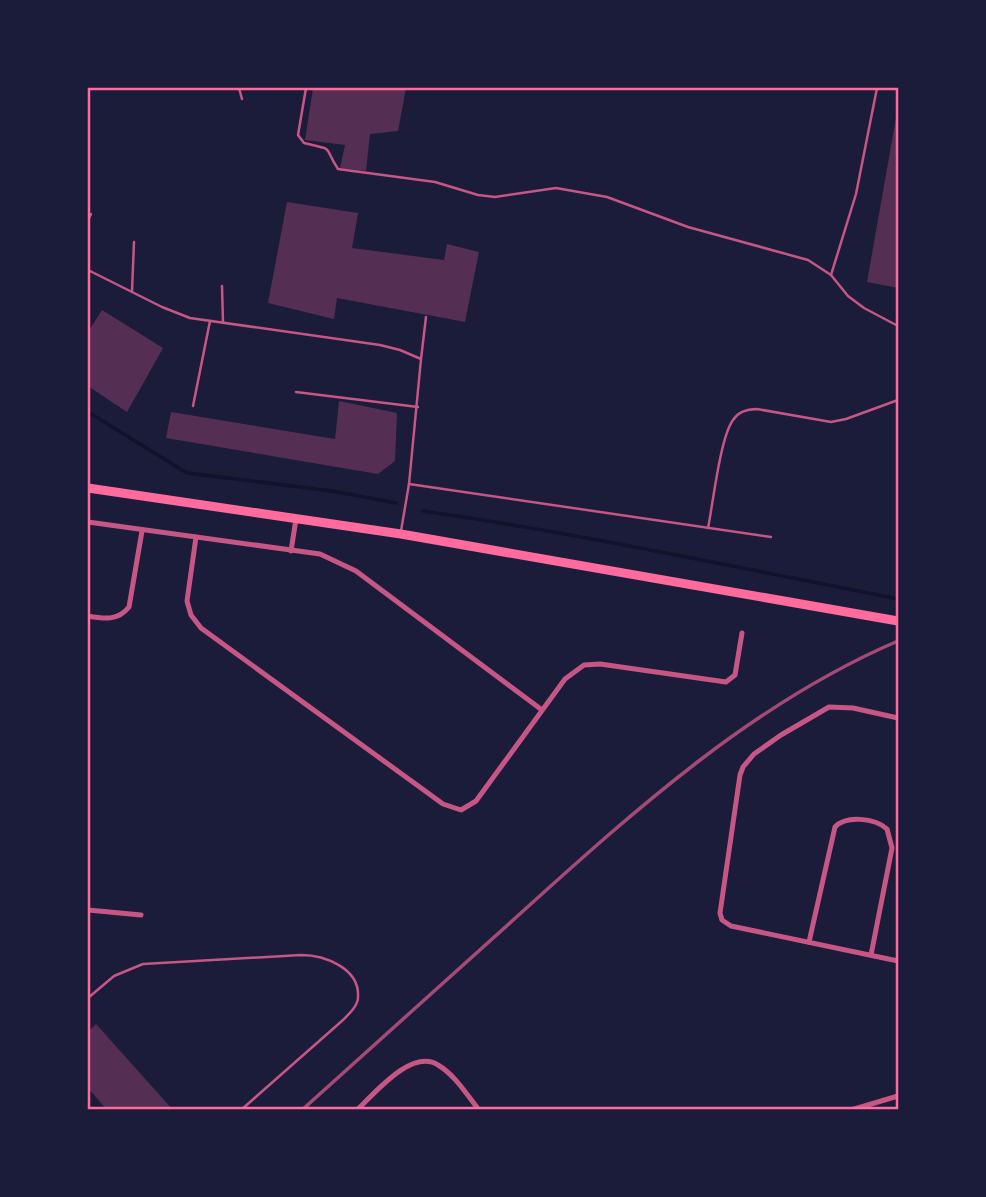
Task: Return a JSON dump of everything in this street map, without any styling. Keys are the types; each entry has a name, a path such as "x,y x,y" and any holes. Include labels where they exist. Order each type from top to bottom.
{"highway":[{"path":"88,488 401,534 898,621"}],"street":[{"path":"291,551 296,519"},
{"path":"88,522 320,554 343,563 542,710"},
{"path":"88,617 113,618 129,607 142,531"},
{"path":"196,537 187,601 191,615 201,628 443,804 461,810 476,801 565,679 584,665 600,664 726,682 735,675 742,633"},
{"path":"898,718 836,706 816,713 754,754 740,775 721,905 722,920 731,926 898,961"},
{"path":"809,943 835,827 839,822 853,819 876,823 887,829 892,848 871,955"},
{"path":"88,910 141,915"},
{"path":"357,1110 402,1068 421,1061 437,1064 480,1110"},
{"path":"850,1110 898,1096"}],"lane":[{"path":"239,88 242,99"},
{"path":"306,88 298,135 304,144 326,147 335,166 345,172 435,182 478,195 495,197 556,188 621,202 688,227 808,260 831,275 848,296 864,308 898,326"},
{"path":"831,275 856,194 877,88"},
{"path":"88,220 91,214"},
{"path":"132,291 134,242"},
{"path":"88,270 179,314 210,321 380,345 421,359"},
{"path":"222,286 223,323"},
{"path":"401,534 410,484 426,317"},
{"path":"193,406 210,321"},
{"path":"296,392 418,407"},
{"path":"708,528 724,442 732,421 738,414 748,409 757,409 831,422 898,400"},
{"path":"410,484 771,537"},
{"path":"88,998 114,976 143,964 301,954 315,955 345,969 356,986 358,997 343,1020 241,1110"}],"building":[{"path":"313,88 406,88 398,131 370,134 366,171 340,168 345,145 305,140"},
{"path":"898,112 898,288 867,282"},
{"path":"287,202 358,213 352,248 444,260 447,244 479,252 465,322 337,298 334,319 268,303"},
{"path":"102,310 163,348 127,412 88,386 88,332"},
{"path":"339,401 397,413 395,461 378,474 166,438 171,412 335,439"},
{"path":"96,1024 173,1110 107,1110 88,1088 88,1032"}],"waterway":[{"path":"88,412 187,473 332,491 396,503"},
{"path":"423,511 602,541 898,599"}],"railway":[{"path":"302,1110 653,797 746,726 845,666 898,641"}]}
